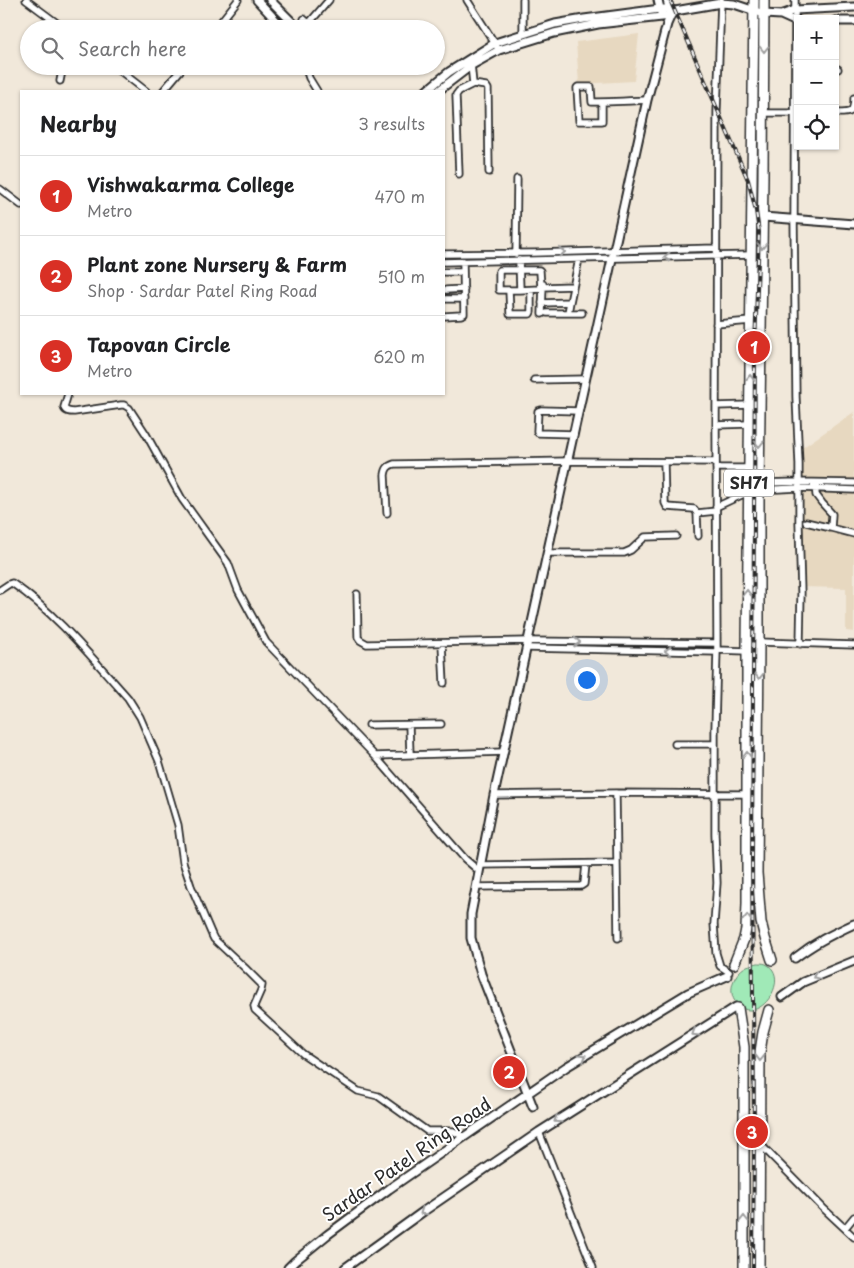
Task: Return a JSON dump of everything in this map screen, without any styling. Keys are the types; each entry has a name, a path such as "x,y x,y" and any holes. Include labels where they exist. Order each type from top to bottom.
{"main road":[{"name":"SH71","path":"730,971 744,939 746,929 748,492 754,0"},
{"name":"SH71","path":"764,0 759,487 758,883 761,922 764,938 772,960"},
{"path":"737,1008 744,1047 744,1268"},
{"path":"760,1268 760,1052 769,1010"}],"street":[{"path":"26,0 53,20"},
{"path":"222,20 238,0"},
{"path":"257,0 276,20"},
{"path":"270,0 290,20"},
{"path":"307,20 329,0"},
{"path":"467,0 497,46"},
{"path":"523,0 523,34"},
{"path":"658,0 662,17 667,24"},
{"path":"532,1107 474,952 470,932 471,914 494,795 647,100 667,24 672,12 667,0"},
{"path":"795,0 796,15"},
{"path":"497,46 598,24 662,17 672,12 721,1 764,14 781,15 794,19"},
{"path":"721,1 717,111 715,744 717,883 714,924 716,953 720,966 730,971"},
{"path":"781,15 795,10 854,7"},
{"path":"427,90 449,72 523,34 555,24 584,19 660,9 672,12"},
{"path":"839,21 854,21"},
{"path":"555,24 557,33"},
{"path":"469,62 473,84"},
{"path":"439,90 469,62"},
{"path":"60,80 61,75"},
{"path":"126,75 145,90"},
{"path":"164,90 176,75"},
{"path":"308,75 316,90"},
{"path":"459,174 456,95 459,91 473,84 486,86 488,89 489,172"},
{"path":"602,102 602,121 578,120 578,87 591,87 592,102 647,100"},
{"path":"839,113 852,111 854,108 854,98"},
{"path":"764,113 794,113"},
{"path":"795,150 794,219 801,593 800,644"},
{"path":"517,179 520,290"},
{"path":"0,189 20,204"},
{"path":"763,217 854,224"},
{"path":"445,262 716,248"},
{"path":"445,254 579,259 613,254 716,257 752,255"},
{"path":"568,313 579,259"},
{"path":"445,316 463,315 464,312 463,261"},
{"path":"519,270 540,271 539,290 500,291 499,271 519,270"},
{"path":"445,272 463,272"},
{"path":"543,274 542,303 544,314 582,313"},
{"path":"543,287 574,286"},
{"path":"446,290 464,289"},
{"path":"509,290 510,314 530,314 531,290"},
{"path":"445,300 464,299"},
{"path":"542,303 570,302"},
{"path":"716,324 751,322"},
{"path":"534,380 586,379"},
{"path":"68,395 64,407 69,412 121,405 129,408 146,434 182,499 230,566 238,590 266,642 375,756 465,859 480,868 617,863"},
{"path":"716,406 750,405"},
{"path":"574,434 538,433 537,413 541,410 579,411"},
{"path":"716,425 749,424"},
{"path":"386,513 385,475 386,469 394,464 568,461 664,462 749,468"},
{"path":"664,462 664,503 667,507 694,509 697,513 698,536"},
{"path":"759,487 799,484 854,490"},
{"path":"815,486 854,484"},
{"path":"815,486 816,495 832,514 832,528"},
{"path":"697,513 716,509 748,492"},
{"path":"806,522 854,534"},
{"path":"548,553 624,553 631,550 645,537 676,536"},
{"path":"0,590 12,583 40,605 68,630 134,707 158,761 178,825 183,862 212,935 262,985 254,1006 255,1010 303,1054 358,1091 378,1096 427,1131 449,1130 464,1137"},
{"path":"357,594 357,632 360,640 367,644 528,645 716,651 747,647 759,642 854,645"},
{"path":"528,645 716,642"},
{"path":"442,644 444,683"},
{"path":"409,724 410,755"},
{"path":"369,725 441,724"},
{"path":"674,744 715,744"},
{"path":"375,756 504,752"},
{"path":"494,795 616,793 748,794"},
{"path":"616,793 618,938"},
{"path":"476,887 582,886 584,884 586,864"},
{"path":"795,958 810,946 854,924"},
{"path":"782,997 803,982 854,960"},
{"name":"Sardar Patel Ring Road","path":"288,1268 327,1235 566,1067 688,993 730,971"},
{"path":"345,1268 539,1132 737,1008"},
{"path":"539,1132 593,1268"},
{"path":"760,1144 854,1237"},
{"path":"845,1228 854,1217"}],"shaded area":[{"path":"639,34 634,81 579,84 576,42"},
{"path":"854,412 854,632 846,631 846,588 799,587 799,450"}],"green space":[{"path":"758,963 766,964 773,970 775,986 766,1003 750,1010 742,1008 733,998 732,986 734,980 741,970"}],"railway":[{"path":"670,0 748,180 759,232 755,347 752,859 753,1268"}],"place":[{"name":"Vishwakarma College","path":"754,347"},
{"name":"Plant zone Nursery & Farm","path":"509,1072"},
{"name":"Tapovan Circle","path":"752,1132"}]}
